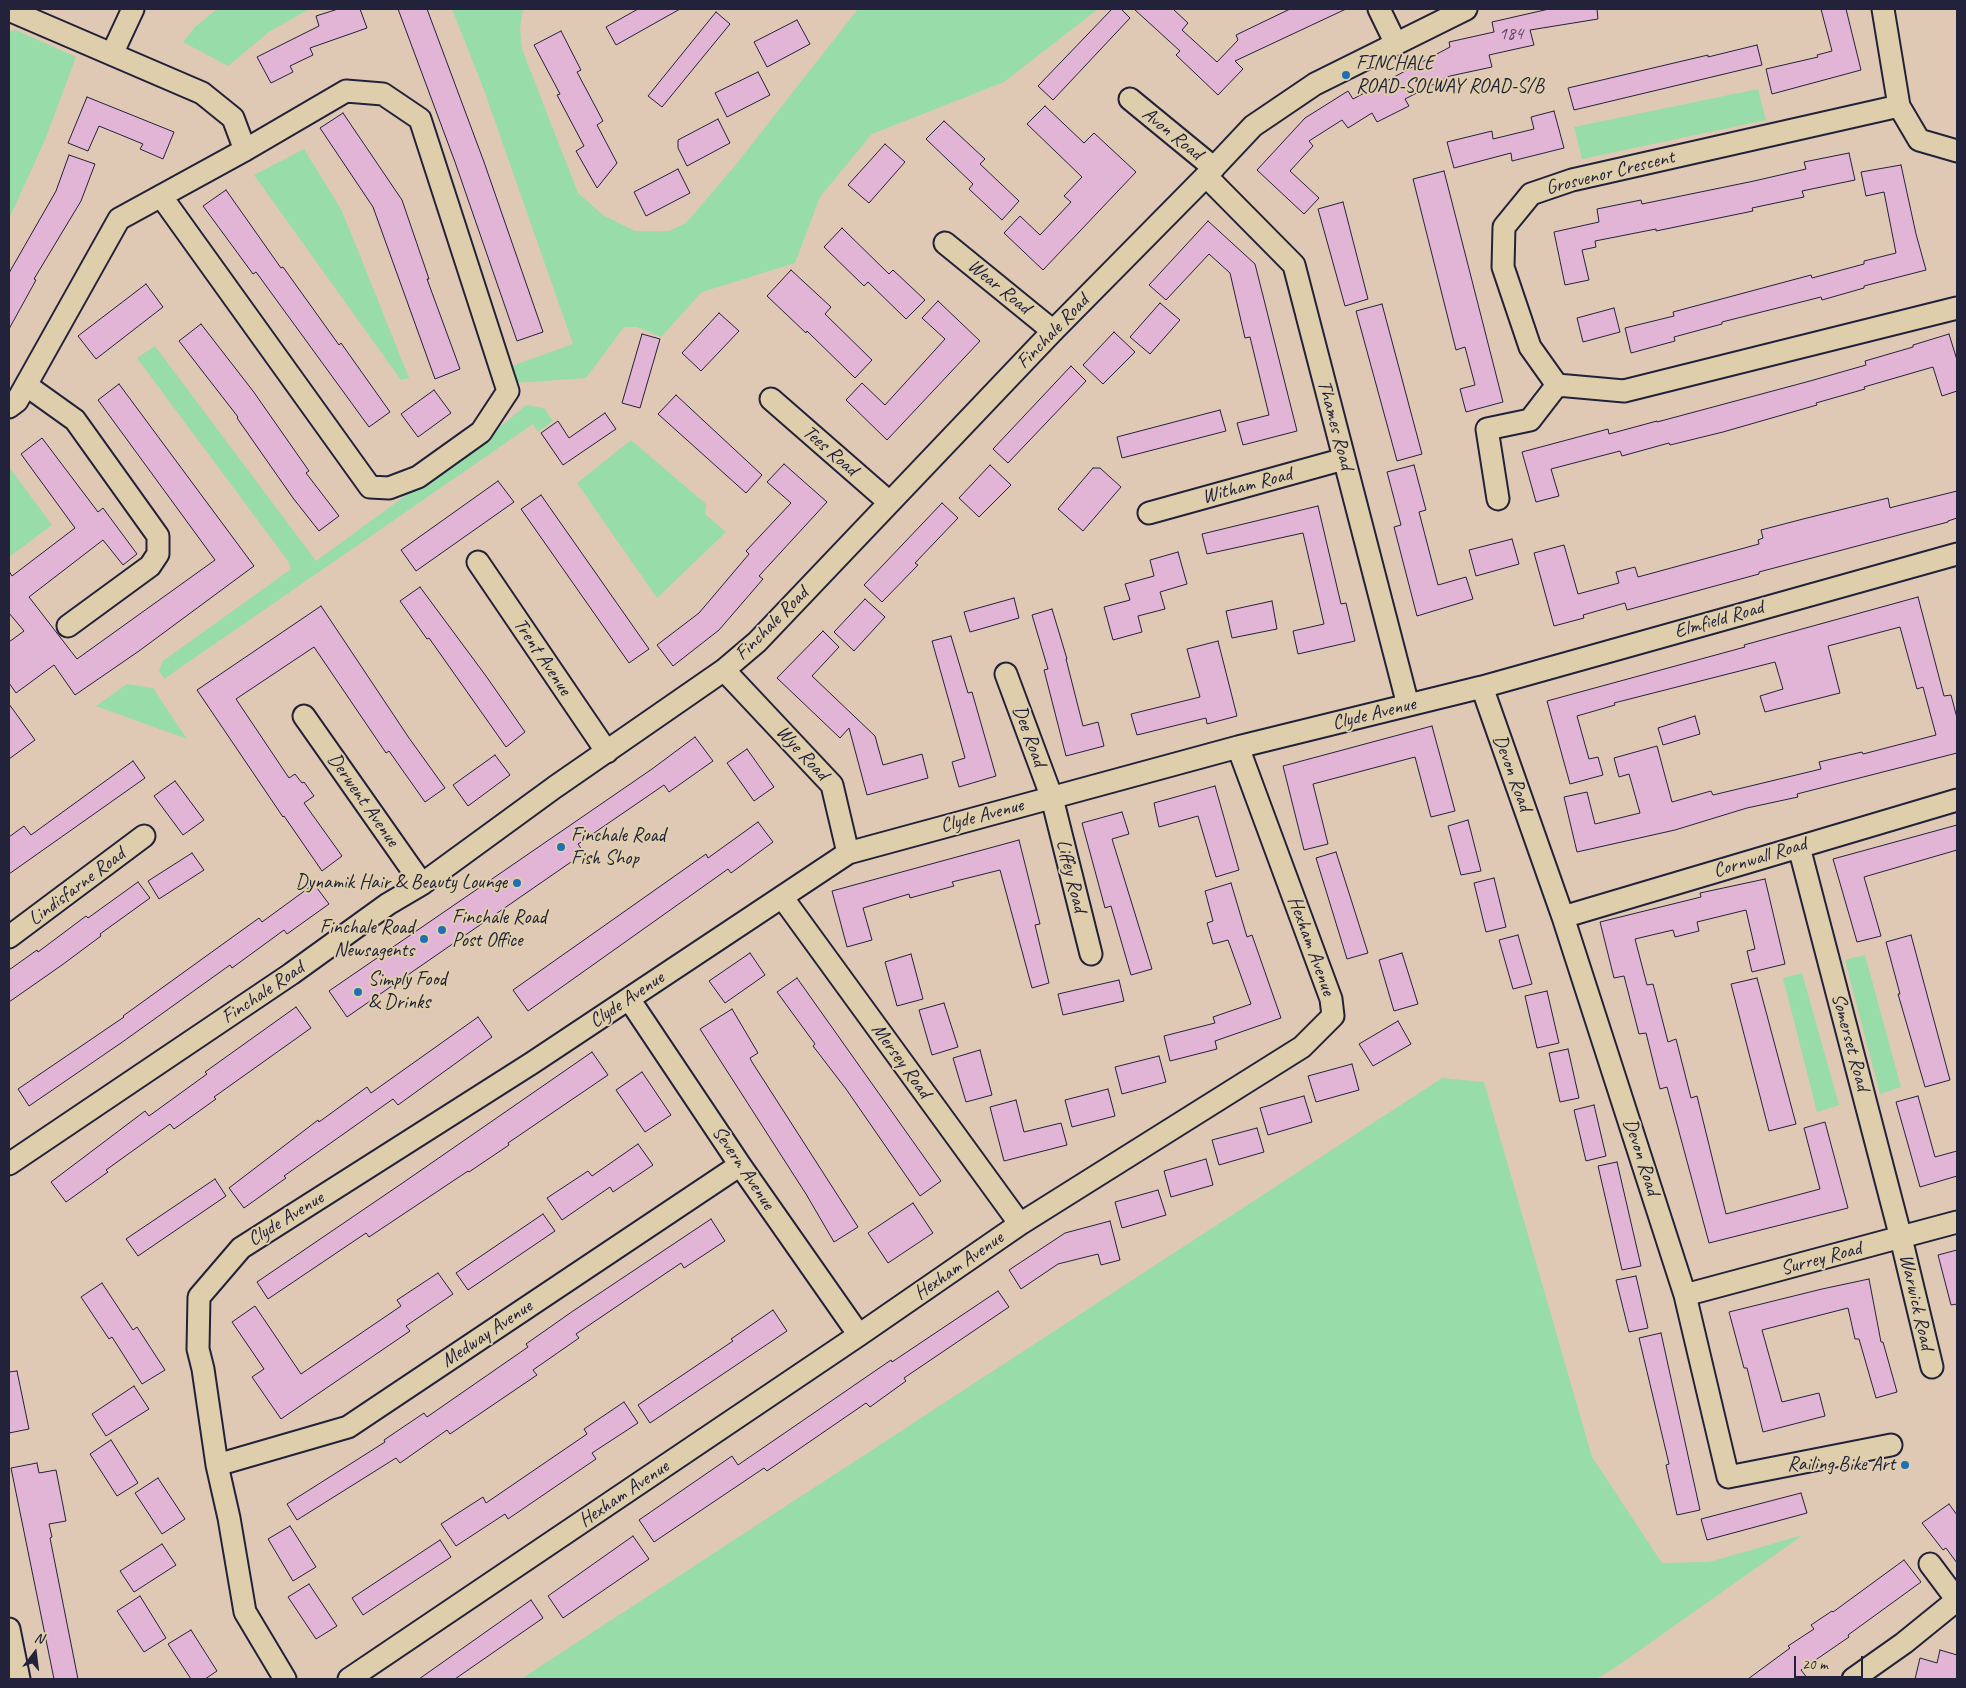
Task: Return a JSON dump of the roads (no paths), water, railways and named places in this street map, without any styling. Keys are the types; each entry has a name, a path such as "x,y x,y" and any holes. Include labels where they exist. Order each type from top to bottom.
{"street":[{"path":"112,54 133,9"},
{"path":"1379,9 1396,44"},
{"name":"Finchale Road","path":"9,1164 292,974 388,904 422,884 548,792 724,670 757,642 1053,331 1253,126 1315,84 1466,9"},
{"path":"1883,9 1898,106 1919,140 1957,151"},
{"path":"9,10 202,93 233,118 245,150"},
{"path":"9,407 17,401 120,219 160,196 245,150 346,91 382,94 420,119 508,391 481,432 418,477 389,488 370,487 160,196"},
{"name":"Avon Road","path":"1130,99 1210,172"},
{"name":"Grosvenor Crescent","path":"1558,385 1530,347 1502,267 1504,227 1531,194 1572,180 1898,106"},
{"name":"Thames Road","path":"1210,172 1294,265 1408,705"},
{"name":"Wear Road","path":"945,243 1053,331"},
{"path":"1498,499 1487,430 1530,420 1558,385 1624,391 1957,308"},
{"path":"26,385 74,420 158,536 158,554 150,566 68,626"},
{"name":"Tees Road","path":"770,399 889,502"},
{"name":"Witham Road","path":"1150,513 1344,459"},
{"name":"Elmfield Road","path":"1482,687 1956,558"},
{"name":"Trent Avenue","path":"478,562 607,752"},
{"name":"Wye Road","path":"724,670 832,785 848,853"},
{"name":"Dee Road","path":"1006,674 1052,798"},
{"name":"Clyde Avenue","path":"286,1679 245,1612 230,1518 217,1465 203,1369 198,1349 199,1297 241,1248 532,1063 848,853 1238,747 1482,687"},
{"name":"Devon Road","path":"1482,687 1563,917 1685,1295 1728,1476 1891,1445"},
{"name":"Derwent Avenue","path":"304,716 422,884"},
{"name":"Hexham Avenue","path":"349,1679 859,1335 1020,1224 1302,1047 1333,1016 1331,999 1238,747"},
{"name":"Liffey Road","path":"1052,798 1091,954"},
{"name":"Cornwall Road","path":"1563,917 1957,800"},
{"name":"Lindisfarne Road","path":"9,937 144,836"},
{"name":"Somerset Road","path":"1799,847 1901,1238"},
{"name":"Mersey Road","path":"782,897 1020,1224"},
{"name":"Severn Avenue","path":"629,999 740,1165 859,1335"},
{"name":"Medway Avenue","path":"217,1465 348,1427 740,1165"},
{"name":"Surrey Road","path":"1685,1295 1957,1222"},
{"name":"Warwick Road","path":"1901,1238 1932,1367"},
{"path":"1853,1679 1904,1643 1957,1600 1930,1564"},
{"path":"9,1629 19,1679"}],"place":[{"name":"FINCHALE ROAD-SOLWAY ROAD-S/B","path":"1346,75"},
{"name":"Finchale Road Fish Shop","path":"561,847"},
{"name":"Dynamik Hair & Beauty Lounge","path":"517,883"},
{"name":"Finchale Road Post Office","path":"442,930"},
{"name":"Finchale Road Newsagents","path":"424,939"},
{"name":"Simply Food & Drinks","path":"358,992"},
{"name":"Railing Bike Art","path":"1905,1465"}]}
